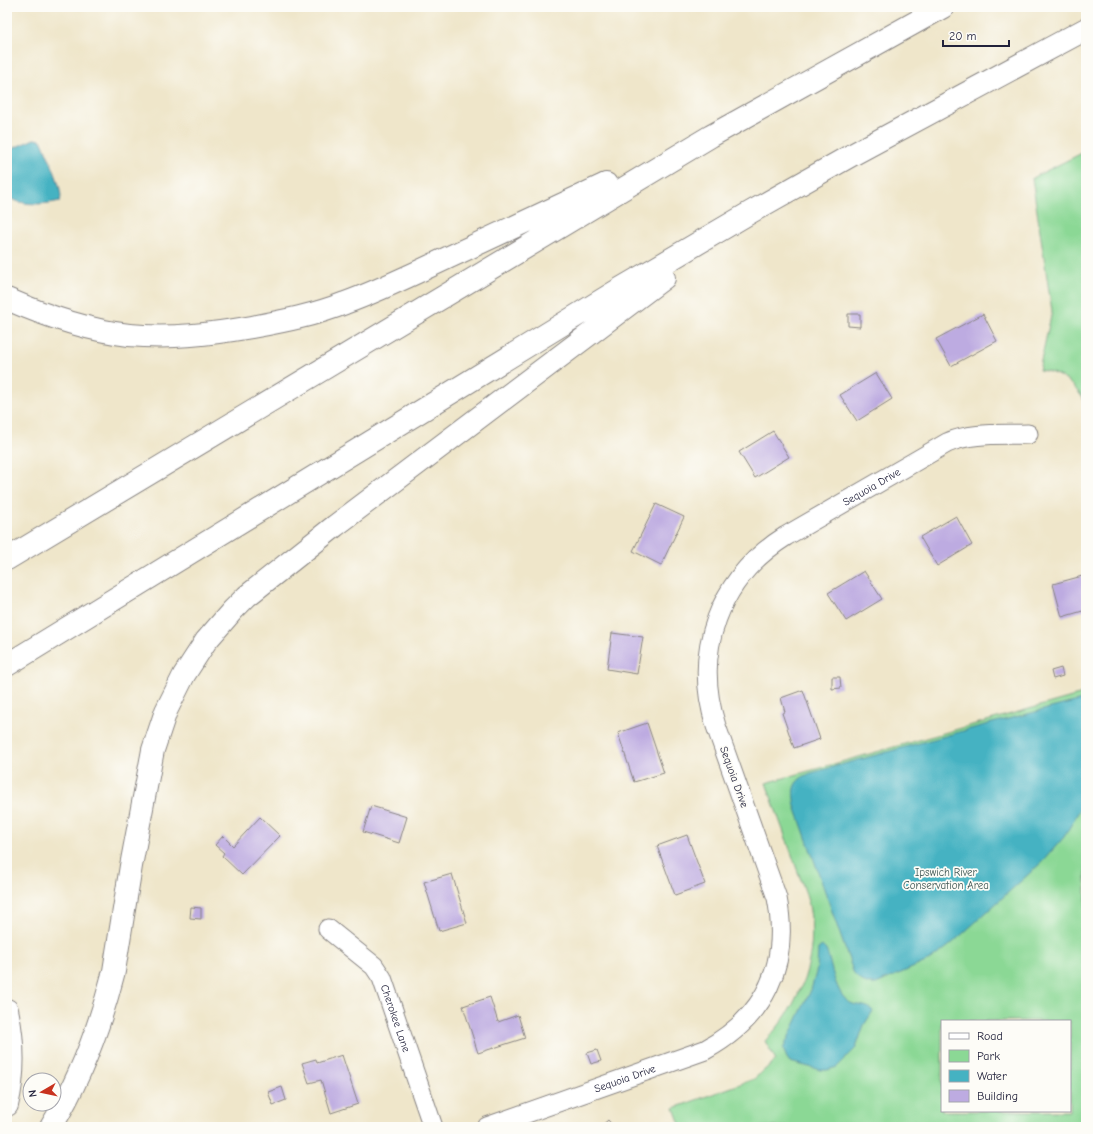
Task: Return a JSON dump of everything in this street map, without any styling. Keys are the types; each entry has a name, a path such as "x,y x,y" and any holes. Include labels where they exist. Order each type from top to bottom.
{"highway":[{"path":"7,558 710,136 943,7"},
{"path":"7,665 614,293 751,212 850,156 1086,29"},
{"path":"7,299 46,315 79,325 112,332 144,336 205,334 269,324 305,316 344,304 382,288 710,136"},
{"path":"51,1127 80,1074 100,1024 107,1000 114,971 149,770 159,730 166,711 184,675 206,641 233,610 248,596 335,526 751,212"},
{"path":"7,1010 12,1034 13,1057 12,1077 7,1105"}],"street":[{"name":"Sequoia Drive","path":"487,1127 705,1050 728,1036 747,1019 759,1004 774,975 780,943 781,924 777,898 712,713 707,686 708,659 712,632 725,600 744,571 763,552 786,536 947,443 958,438 970,436 1028,434"},
{"name":"Cherokee Lane","path":"328,929 374,966 382,978 433,1127"}],"green space":[{"path":"1086,151 1086,404 1078,391 1067,381 1047,371 1039,370 1052,311 1032,178"},
{"name":"Ipswich River Conservation Area","path":"1086,693 1086,1127 681,1127 674,1108 754,1079 776,1060 765,1041 778,1027 797,996 809,961 811,924 809,905 766,783"}],"water":[{"path":"34,139 41,140 51,161 58,180 61,196 60,201 33,204 20,202 7,197 7,151"},
{"path":"1086,699 1086,794 1079,811 1064,837 1042,862 949,946 930,960 876,984 867,983 859,979 854,974 795,806 794,790 797,782 811,773 992,723"},
{"path":"822,946 826,950 833,975 843,996 847,1001 853,1004 866,1007 873,1011 864,1025 856,1048 837,1067 827,1070 821,1070 790,1062 783,1049 811,990 817,969 818,949"}],"building":[{"path":"848,314 860,314 860,327 848,326"},
{"path":"983,314 997,341 951,366 936,339"},
{"path":"876,373 892,399 857,421 840,395"},
{"path":"773,431 789,457 755,478 739,452"},
{"path":"656,504 684,517 661,565 633,551"},
{"path":"956,516 972,545 937,566 920,537"},
{"path":"864,571 882,599 846,621 828,593"},
{"path":"1086,575 1086,610 1062,617 1053,584"},
{"path":"612,633 643,637 637,674 607,669"},
{"path":"1061,668 1063,676 1053,679 1051,671"},
{"path":"832,677 840,677 841,688 832,689"},
{"path":"803,690 820,739 794,748 782,713 785,712 781,698"},
{"path":"647,723 664,773 634,782 618,733"},
{"path":"371,806 407,817 399,843 363,832"},
{"path":"260,817 280,836 242,875 222,856 224,853 215,845 223,836 233,846"},
{"path":"687,835 705,884 675,895 657,846"},
{"path":"452,874 467,923 439,931 424,882"},
{"path":"191,907 201,908 201,919 190,918"},
{"path":"490,997 498,1022 518,1015 525,1038 478,1053 463,1006"},
{"path":"597,1050 601,1061 591,1064 587,1053"},
{"path":"342,1055 358,1104 331,1113 321,1080 309,1083 302,1063 316,1059 317,1063"},
{"path":"282,1087 286,1100 273,1105 268,1092"},
{"path":"608,1120 614,1127 601,1126"}]}
